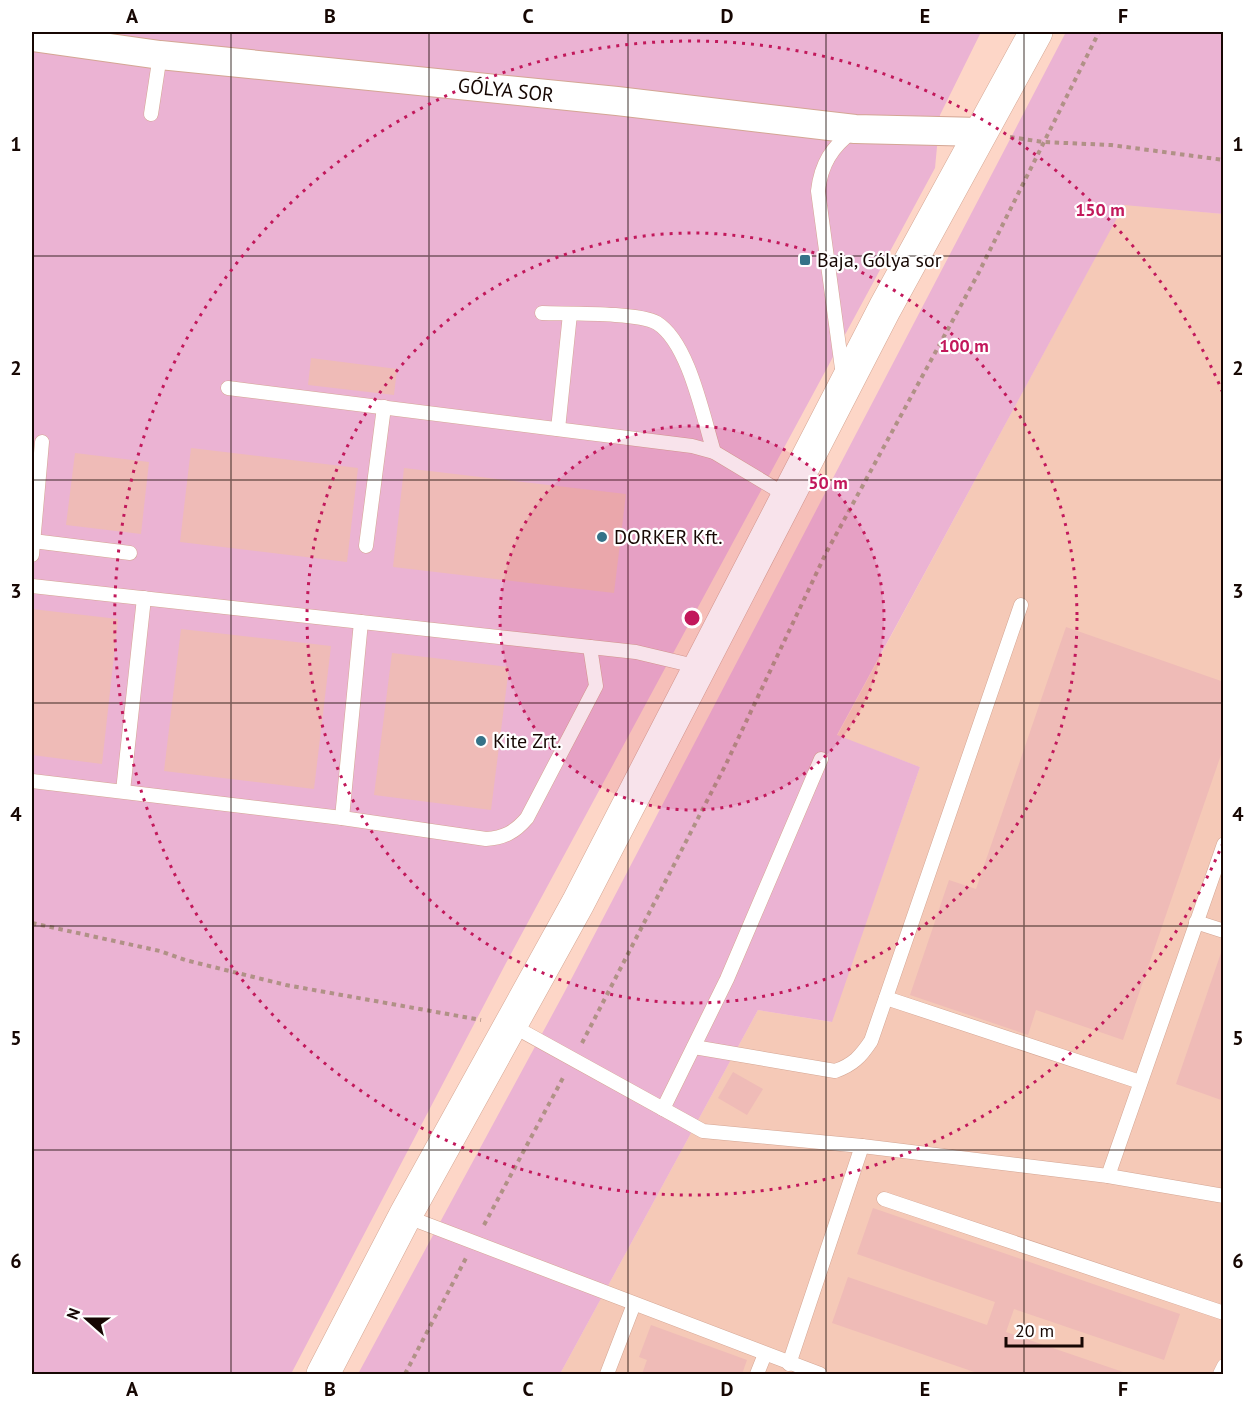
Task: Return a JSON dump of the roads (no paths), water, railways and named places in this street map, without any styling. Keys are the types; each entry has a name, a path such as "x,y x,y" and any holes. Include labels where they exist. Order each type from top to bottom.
{"main road":[{"path":"323,1374 405,1216 509,1024 578,903 702,668 845,387 1036,32"}],"street":[{"name":"GÓLYA SOR","path":"32,37 160,55 617,101 855,129 981,132"}],"lane":[{"path":"151,114 160,55"},
{"path":"845,387 818,191 821,170 827,157 855,129"},
{"path":"542,313 640,318 657,323 669,335 682,354 714,452"},
{"path":"558,429 570,314"},
{"path":"228,388 692,446 714,452 789,497"},
{"path":"366,546 384,407"},
{"path":"42,442 32,548 130,553"},
{"path":"32,586 636,652 702,668"},
{"path":"123,791 144,598"},
{"path":"694,1047 835,1071 849,1067 862,1056 871,1041 1021,605"},
{"path":"342,818 361,622"},
{"path":"32,781 342,818 486,839 511,833 526,819 596,686 590,647"},
{"path":"663,1109 727,979 821,759"},
{"path":"1108,1176 1224,844"},
{"path":"1196,922 1224,931"},
{"path":"886,998 1140,1082"},
{"path":"509,1024 703,1131 862,1146 1108,1176 1224,1196"},
{"path":"789,1364 862,1146"},
{"path":"884,1199 1224,1313"},
{"path":"405,1216 476,1241 814,1374"},
{"path":"607,1374 634,1304"},
{"path":"757,1374 765,1354"},
{"path":"1220,1374 1224,1366"}],"place":[{"name":"Baja, Gólya sor","path":"805,260"},
{"name":"DORKER Kft.","path":"602,537"},
{"name":"Kite Zrt.","path":"481,741"}]}
